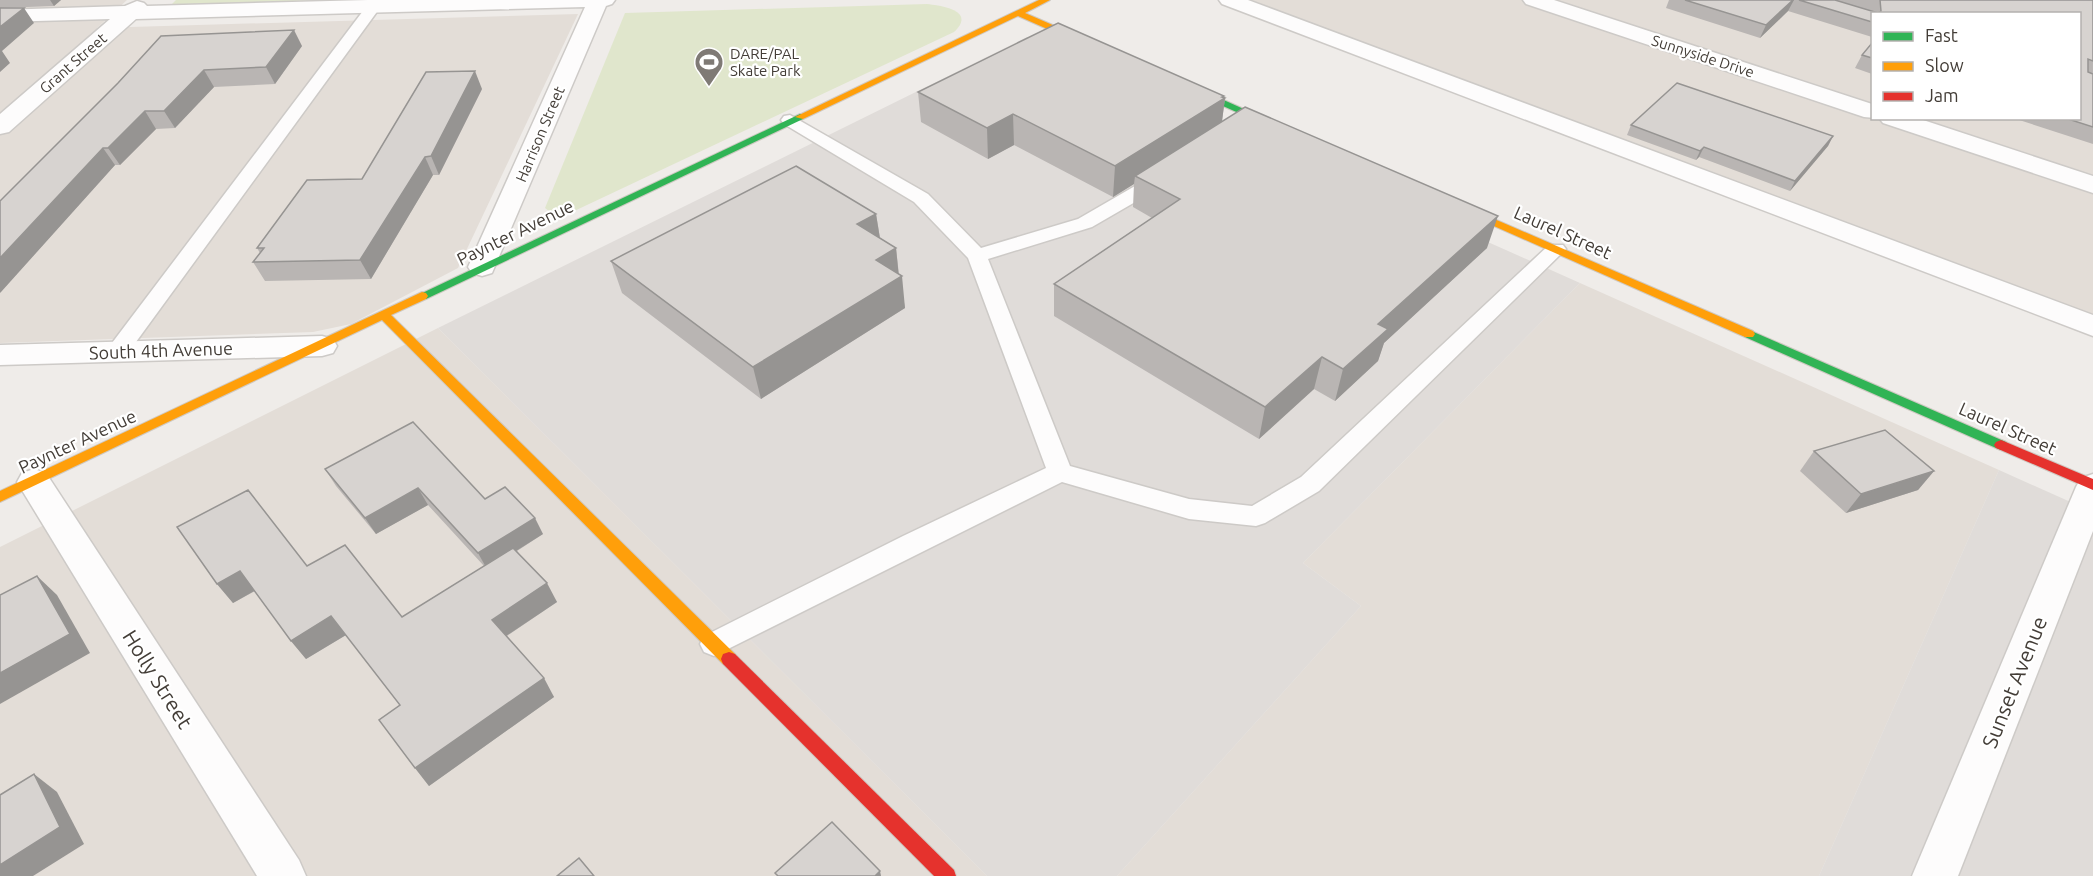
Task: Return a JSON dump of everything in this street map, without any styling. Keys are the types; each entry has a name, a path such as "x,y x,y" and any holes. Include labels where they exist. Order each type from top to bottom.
{"street":[{"name":"Harrison Street","path":"482,267 598,0"},
{"path":"0,16 138,6 374,6 605,0"},
{"name":"Paynter Avenue","path":"17,490 1046,0"},
{"path":"1229,0 2093,326"},
{"name":"Sunnyside Drive","path":"1533,0 1871,112"},
{"name":"Grant Street","path":"0,127 138,6"},
{"path":"1018,13 1102,50"},
{"path":"1166,78 1299,136"},
{"path":"1897,120 2093,185"},
{"name":"Laurel Street","path":"1438,197 2093,486"},
{"path":"384,315 947,876"},
{"name":"South 4th Avenue","path":"0,355 322,345"},
{"name":"Sunset Avenue","path":"1935,876 2093,486"},
{"name":"Holly Street","path":"17,490 283,876"}],"lane":[{"path":"117,351 374,6"},
{"path":"1236,130 1256,117"},
{"path":"790,120 921,198 977,256 1002,316 1060,472"},
{"path":"977,256 1085,223 1127,201 1177,169"},
{"path":"714,644 912,543 1060,472 1189,510 1256,516 1310,484 1556,249"}],"shaded area":[{"path":"0,0 127,0 97,28 578,14 458,268 351,324 313,332 0,343"},
{"path":"1251,0 2093,0 2093,316"},
{"path":"1027,37 1580,283 1303,563 1361,606 1117,876 987,876 438,328"},
{"path":"1580,283 1999,470 1819,876 1117,876 1361,606 1303,563"},
{"path":"438,328 987,876 0,876 0,547"},
{"path":"1999,470 2093,512 2093,876 1819,876"}],"green space":[{"path":"176,0 325,0 171,5"},
{"path":"927,4 949,8 960,14 960,25 954,32 570,213 554,215 545,208 625,13"}],"building":[{"path":"1685,0 1793,0 1766,25"},
{"path":"1799,0 1835,0 1875,12 1871,12 1871,22"},
{"path":"1880,0 2093,0 2093,61 2088,59 2088,72 2093,74 2093,127 2071,120 2081,120 2081,12 1880,12"},
{"path":"0,8 24,8 0,27"},
{"path":"1058,23 1225,98 1115,166 1013,114 987,128 918,92"},
{"path":"294,30 266,67 204,70 164,111 145,111 108,148 103,148 0,258 0,201 118,83 161,36"},
{"path":"1871,44 1871,58 1862,55"},
{"path":"475,71 431,156 425,157 360,260 253,262 264,248 257,248 307,180 362,179 426,72"},
{"path":"1677,83 1833,136 1795,181 1704,147 1700,151 1631,125"},
{"path":"1245,107 1498,216 1378,324 1388,329 1343,369 1322,357 1265,407 1054,284 1180,199 1135,176"},
{"path":"796,166 876,214 857,224 896,248 876,260 902,276 753,367 611,261"},
{"path":"413,422 485,499 505,487 535,518 478,553 418,488 365,518 325,469"},
{"path":"1885,430 1934,471 1861,494 1814,451"},
{"path":"248,490 307,566 345,545 402,617 513,548 547,583 492,620 544,678 415,768 379,720 400,705 331,616 291,641 240,571 217,584 177,527"},
{"path":"37,576 70,634 0,673 0,595"},
{"path":"34,774 60,827 0,865 0,795"},
{"path":"832,822 880,871 875,876 778,876 775,873"},
{"path":"579,858 594,876 557,876"}],"traffic: fast":[{"path":"1183,85 1281,128"},
{"path":"422,296 800,117"},
{"path":"1749,334 2001,445"}],"traffic: slow":[{"path":"800,117 1046,0"},
{"path":"1018,13 1091,45"},
{"path":"1455,205 1749,334"},
{"path":"0,497 422,296"},
{"path":"384,315 729,659"}],"traffic: jam":[{"path":"2001,445 2093,485"},
{"path":"729,659 947,876"}],"place":[{"name":"DARE/PAL Skate Park","path":"709,88"}]}
